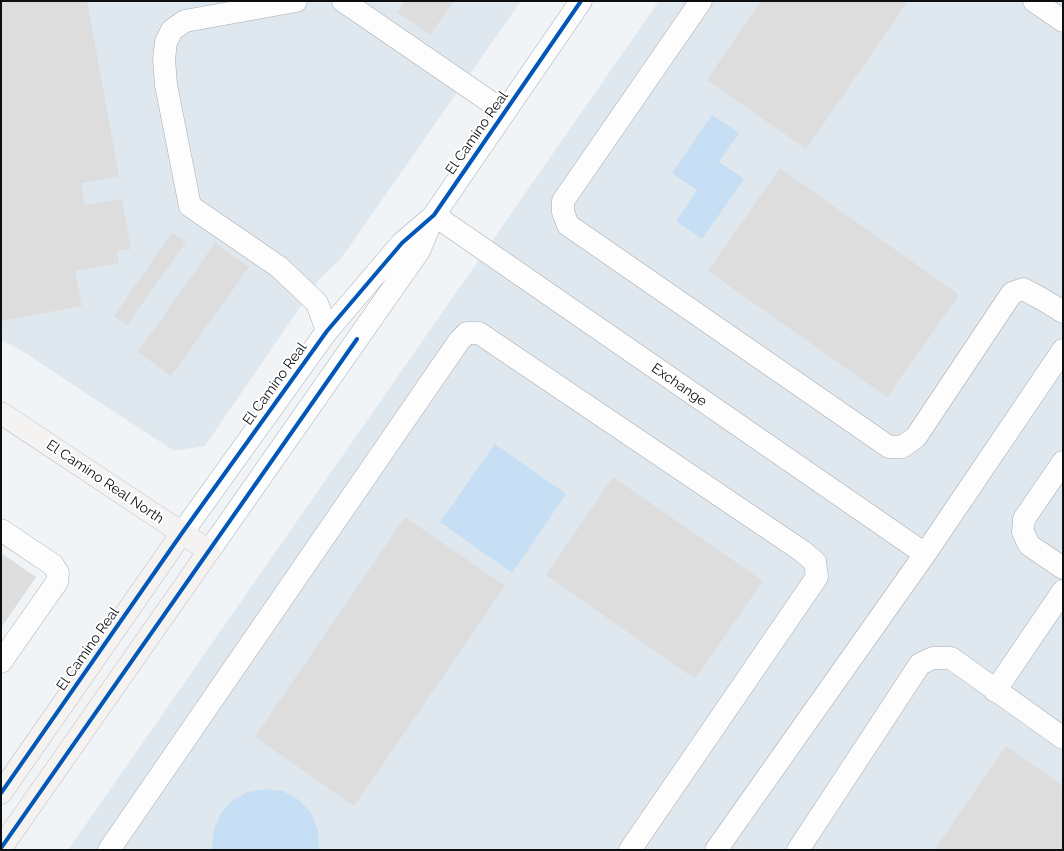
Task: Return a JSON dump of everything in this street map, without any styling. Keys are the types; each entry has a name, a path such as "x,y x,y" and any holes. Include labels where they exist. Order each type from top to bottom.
{"main road":[{"name":"El Camino Real North","path":"1,413 209,552"},
{"name":"El Camino Real","path":"1,793 182,533"},
{"name":"El Camino Real","path":"1,848 209,552"}],"street":[{"path":"296,1 185,21 172,30 166,42 164,59 166,84 190,206 279,267 317,303 327,331"},
{"path":"343,1 505,112"},
{"name":"El Camino Real","path":"209,552 419,251 434,215 581,1"},
{"path":"700,1 563,201 563,212 568,225 889,447 902,447 916,437 1012,293 1023,289 1063,312"},
{"path":"1034,1 1063,20"},
{"name":"El Camino Real","path":"182,533 327,331 402,243 434,215"},
{"name":"Exchange","path":"434,215 925,554"},
{"path":"109,850 459,341 467,333 479,333 795,546 816,562 817,577 635,848"},
{"path":"716,850 925,554 1063,350"},
{"path":"1063,462 1024,519 1023,532 1029,545 1063,568"},
{"path":"1,530 53,564 58,573 57,582 1,662"},
{"path":"995,691 1063,591"},
{"path":"798,850 920,664 933,658 951,658 995,691 1063,738"}],"shaded area":[{"path":"1,1 521,1 340,260 320,278 205,446 174,451 22,351 1,340"},
{"path":"659,1 1063,1 1063,850 68,850"},
{"path":"712,115 739,133 719,162 744,179 702,239 676,221 697,190 672,173"},
{"path":"495,444 566,494 512,573 440,522"},
{"path":"265,789 283,791 299,800 311,813 318,830 319,850 213,850 214,829 221,813 232,801 247,792"}],"building":[{"path":"3,1 87,1 119,176 81,183 85,205 122,199 131,249 117,251 119,263 75,271 82,306 1,321 1,4"},
{"path":"405,1 454,1 430,35 397,12"},
{"path":"761,1 908,1 806,149 707,80"},
{"path":"780,168 959,295 887,397 708,271"},
{"path":"172,233 186,242 127,325 114,316"},
{"path":"215,243 249,267 171,376 138,352"},
{"path":"613,477 763,581 695,679 546,575"},
{"path":"405,517 505,586 354,806 255,737"},
{"path":"1,553 36,577 1,628"},
{"path":"1006,746 1063,786 1063,850 935,849"}],"cycle path":[{"path":"1,793 182,533 327,331 402,243 434,215 581,1"},
{"path":"1,848 357,339"}]}
